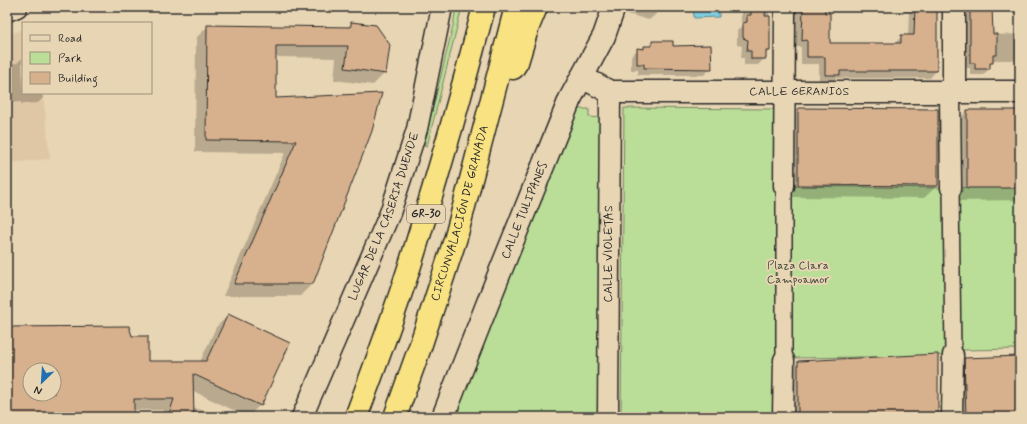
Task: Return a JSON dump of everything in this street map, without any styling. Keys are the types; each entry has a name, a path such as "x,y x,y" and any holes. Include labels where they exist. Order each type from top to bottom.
{"highway":[{"name":"GR-30","path":"356,417 390,325 415,250 442,161 484,7"},
{"name":"CIRCUNVALACIÓN DE GRANADA","path":"395,417 420,347 456,237 516,7"},
{"path":"491,105 517,62 527,29 536,7"}],"street":[{"path":"7,11 17,7"},
{"name":"LUGAR DE LA CASERIA DUENDE","path":"302,417 390,213 417,129 442,7"},
{"name":"CALLE TULIPANES","path":"443,417 500,270 570,99 604,36 614,7"},
{"path":"784,417 785,7"},
{"path":"952,417 953,355 951,188 954,7"},
{"name":"CALLE GERANIOS","path":"582,77 610,92 1020,92"},
{"name":"CALLE VIOLETAS","path":"608,417 610,92"}],"shaded area":[{"path":"22,29 22,94 43,94 50,159 7,163 7,36"}],"green space":[{"path":"456,7 462,7 427,146 424,145 453,26"},
{"name":"Plaza Clara Campoamor","path":"624,108 776,109 776,186 951,188 1020,186 1020,349 962,350 953,355 934,356 795,358 784,360 776,417 621,417"},
{"path":"576,109 589,109 589,117 602,118 598,417 455,417"}],"water":[{"path":"693,7 719,7 719,17 694,18"}],"building":[{"path":"751,7 766,7 765,16 770,16 770,51 766,51 766,59 751,59 751,51 747,51 748,40 743,38 743,23 747,22 747,15 751,15"},
{"path":"803,7 825,7 825,13 830,13 830,43 901,43 901,35 914,35 915,7 937,7 937,71 840,71 840,75 825,75 825,57 807,57 807,40 802,41"},
{"path":"970,7 992,7 993,34 997,34 997,55 993,55 993,63 990,63 990,69 975,69 975,63 970,63"},
{"path":"351,22 376,25 390,45 386,74 345,68 348,46 276,46 276,98 382,93 372,131 313,284 234,284 296,141 206,140 207,25 351,27"},
{"path":"652,41 673,41 673,46 711,45 712,69 644,68 644,64 637,64 637,48 644,49 644,46 652,46"},
{"path":"798,108 938,109 938,186 798,185"},
{"path":"967,110 1018,110 1018,114 1020,114 1020,188 967,188"},
{"path":"228,314 290,343 261,406 193,374 194,417 168,417 174,399 134,399 134,417 7,417 7,327 129,326 132,336 148,336 148,361 206,361"},
{"path":"938,354 938,417 798,417 798,361"},
{"path":"1020,356 1020,417 966,417 964,358"}]}
